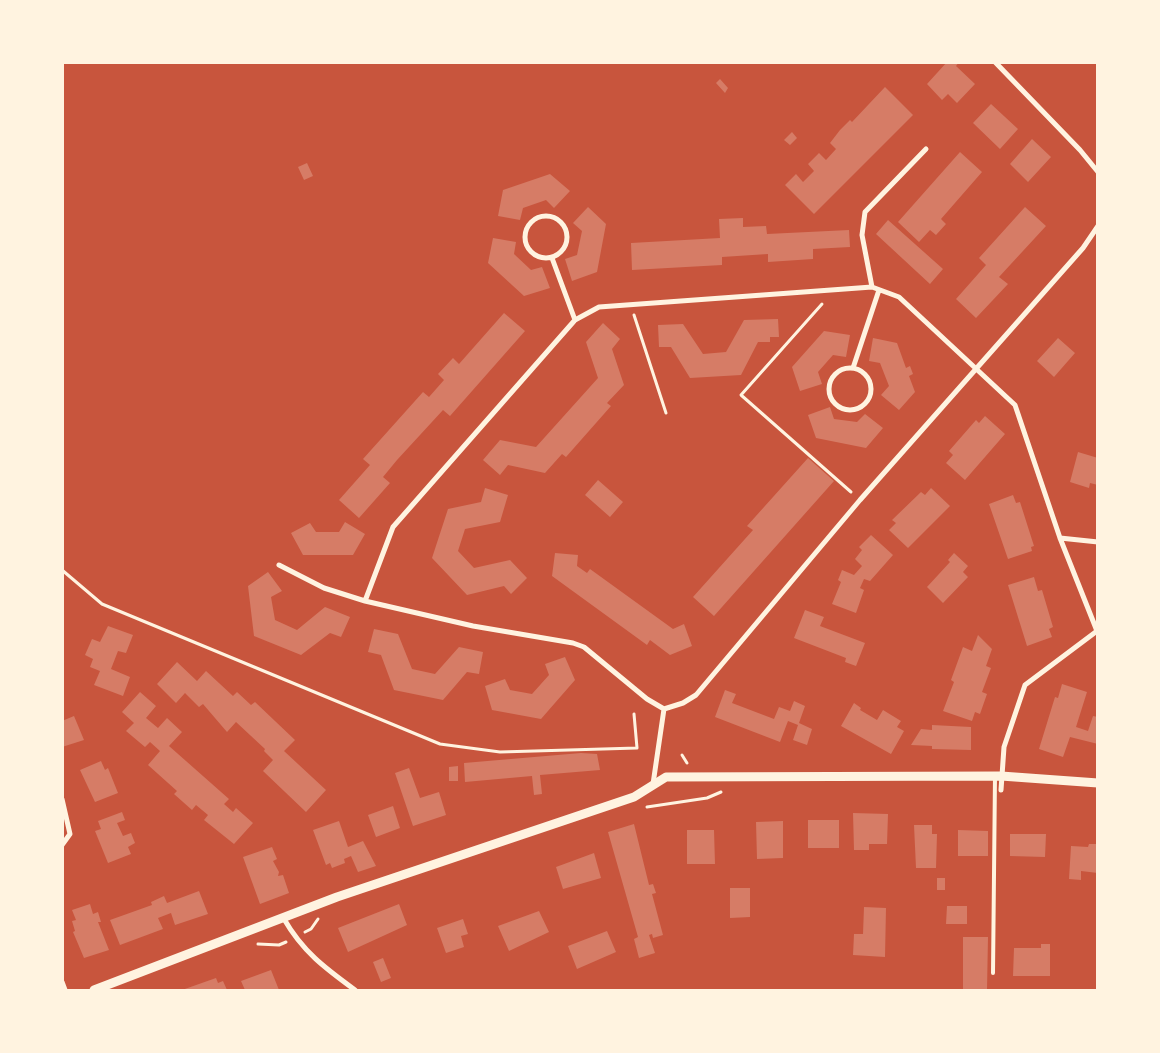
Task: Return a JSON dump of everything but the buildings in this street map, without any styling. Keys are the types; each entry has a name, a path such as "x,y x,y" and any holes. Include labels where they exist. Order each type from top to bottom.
{"street":[{"path":"995,62 1080,150 1098,172"},
{"path":"872,288 862,235 865,212 926,150"},
{"path":"539,217 557,218 567,233 564,248 552,258 536,256 528,248 525,241 527,227 539,217"},
{"path":"280,566 324,588 365,601 473,626 579,645 593,653 647,699 664,709 683,703 696,695 860,500 1083,248 1098,226"},
{"path":"552,258 575,320"},
{"path":"365,601 393,527 575,320 599,307 834,290 872,288 879,290 899,297 1015,405 1060,538 1097,631 1025,685 1004,748 998,776 1001,790"},
{"path":"853,368 879,290"},
{"path":"853,368 865,373 870,381 871,390 868,400 861,406 851,409 841,407 836,403 830,391 835,374 843,369 853,368"},
{"path":"1060,538 1098,542"},
{"path":"653,784 664,709"},
{"path":"94,990 346,894 634,798 653,784 666,778 998,776 1098,783"},
{"path":"62,799 70,834 62,845"},
{"path":"284,919 296,940 311,957 354,990"},
{"path":"62,982 65,990"}],"lane":[{"path":"993,972 998,776"}],"path":[{"path":"834,290 741,395 860,500"},
{"path":"631,305 666,413"},
{"path":"62,570 102,604 440,744 500,752 637,748 634,714"},
{"path":"639,808 708,798 723,791"},
{"path":"311,929 321,917"}]}
